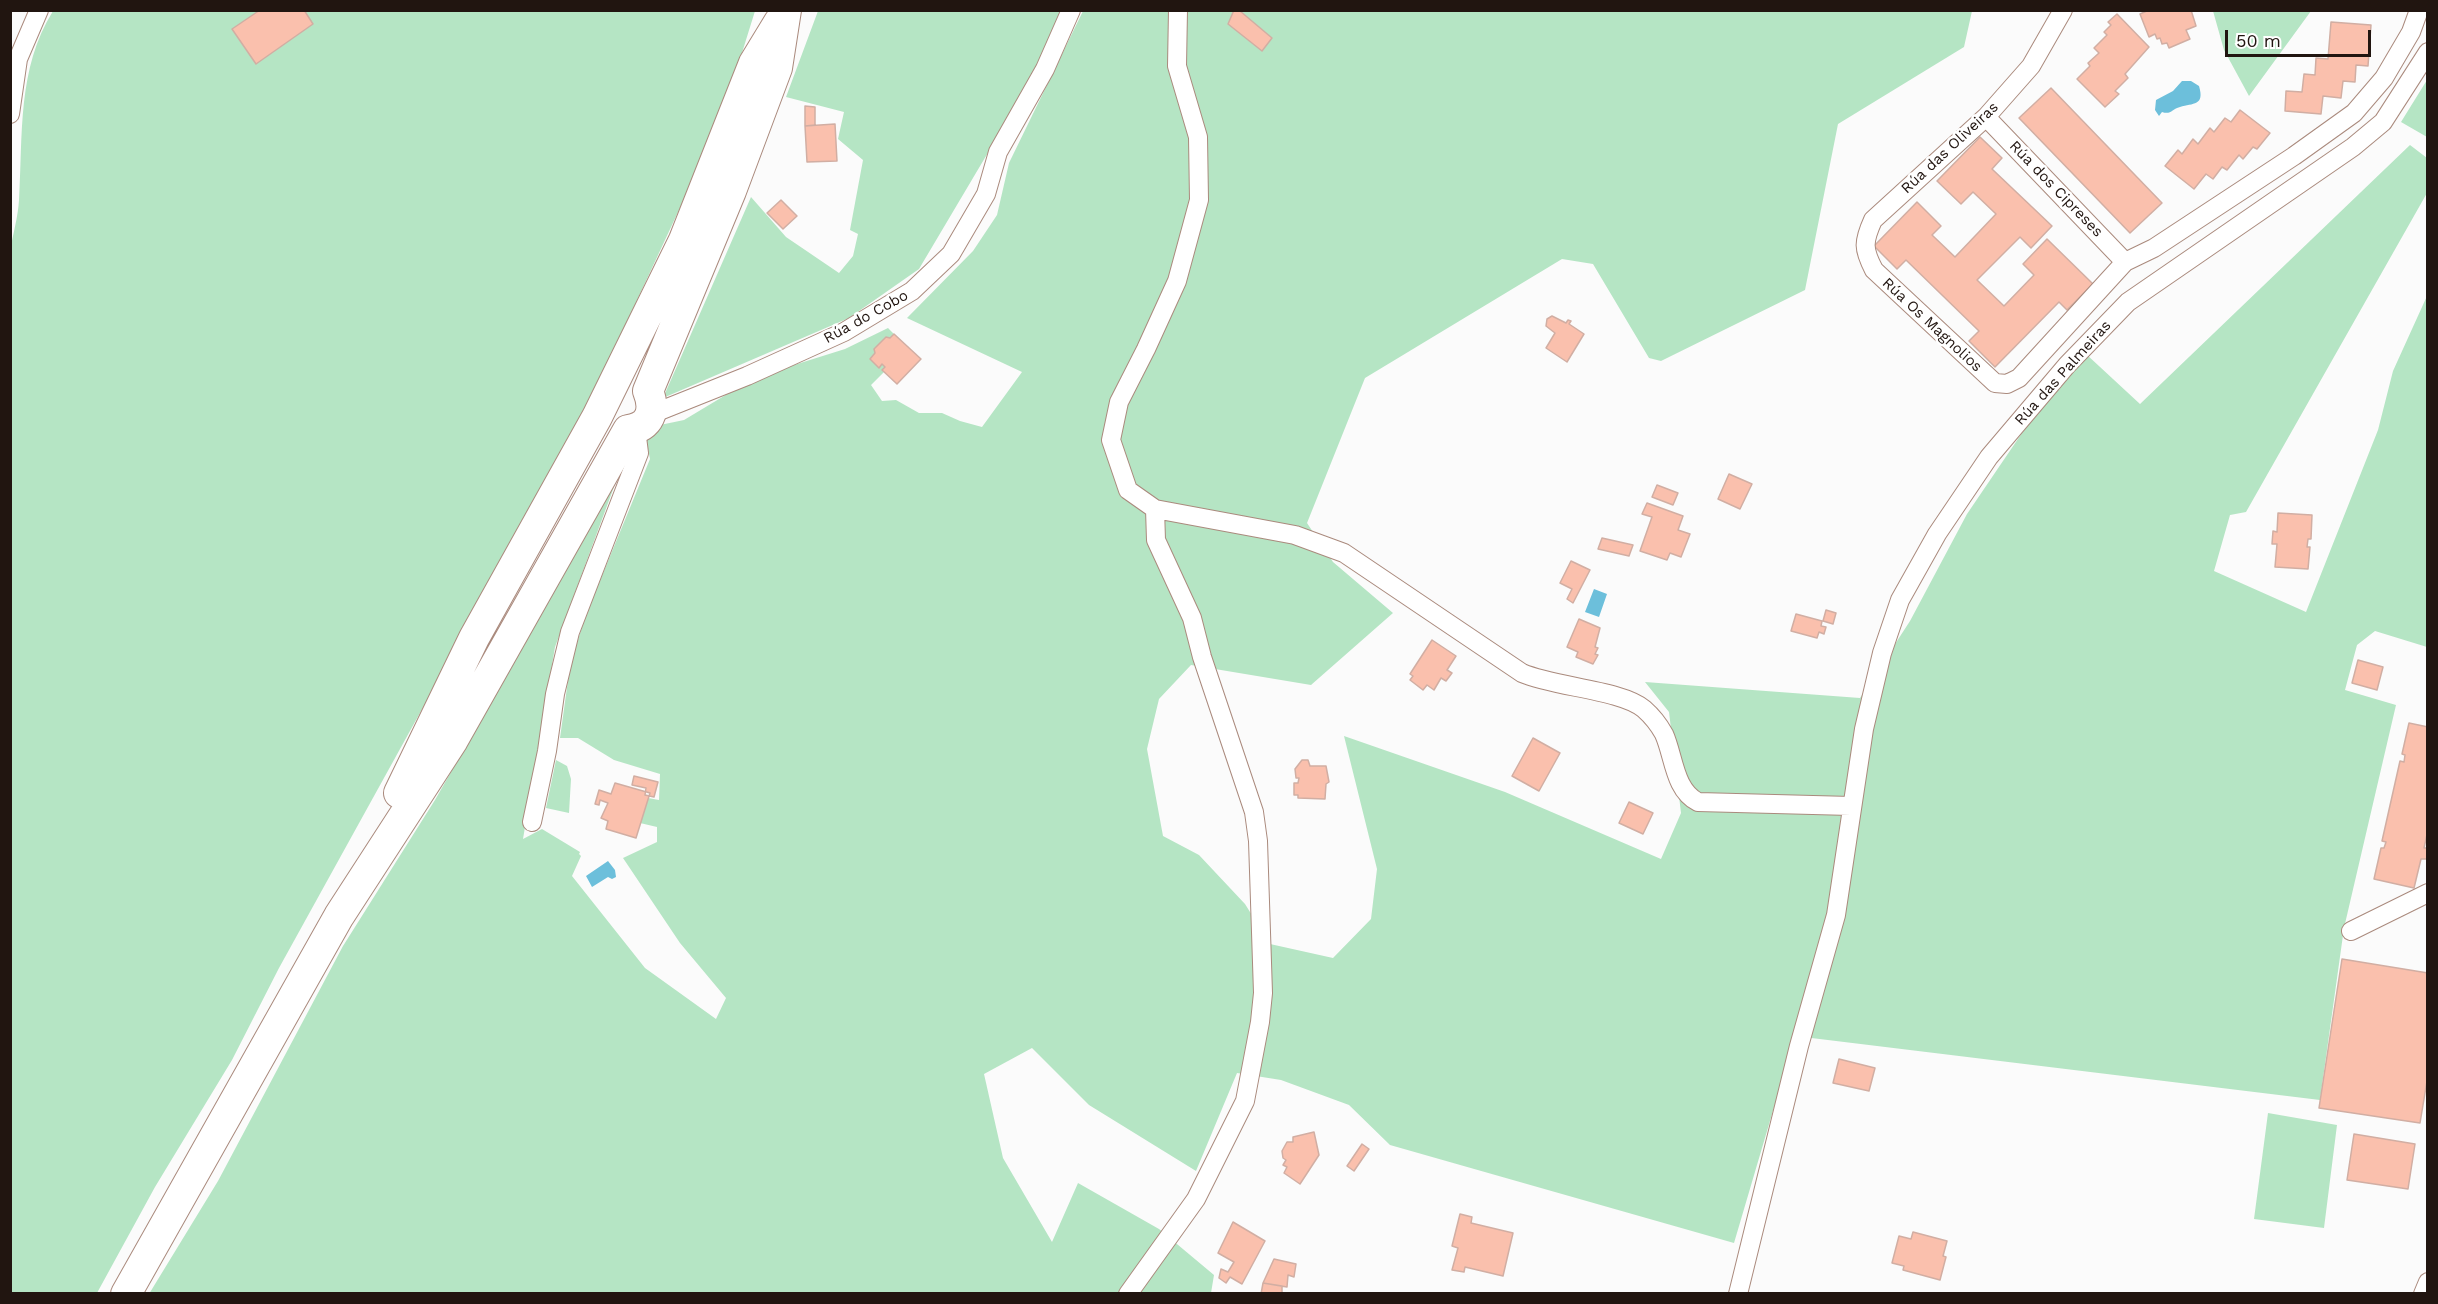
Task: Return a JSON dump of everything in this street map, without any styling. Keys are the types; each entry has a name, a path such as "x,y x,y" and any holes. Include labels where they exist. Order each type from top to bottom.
{"main road":[{"path":"339,916 474,638 543,517 574,484 622,420 672,287 684,240 754,63 785,11"},
{"path":"126,1293 339,916 397,825 622,420 656,350 679,312 731,191 777,68 785,11"}],"street":[{"path":"10,114 18,59 39,10"},
{"name":"Rúa do Cobo","path":"622,420 747,376 844,332 912,291 951,254 971,222 986,194 998,152 1045,69 1071,10"},
{"path":"1178,10 1177,66 1198,137 1199,200 1176,281 1119,402 1111,440 1128,490 1155,509 1316,541 1344,553 1522,673 1539,681 1622,698 1642,707 1656,721 1664,735 1681,784 1689,797 1698,802 1851,806"},
{"name":"Rúa das Oliveiras","path":"1873,220 1986,117 2031,66 2063,10"},
{"name":"Rúa das Palmeiras","path":"2007,384 2019,378 2125,262 2154,248 2294,156 2354,113 2384,78 2410,32 2419,10"},
{"name":"Rúa das Palmeiras","path":"1738,1293 1799,1046 1836,915 1864,729 1882,652 1900,600 1937,534 1989,457 2075,357 2128,302 2353,147 2383,122 2427,52"},
{"name":"Rúa dos Cipreses","path":"1986,117 2125,262"},
{"name":"Rúa Os Magnolios","path":"1873,220 1864,238 1866,254 1874,270 1995,383 2007,384"},
{"path":"532,822 547,751 555,694 570,632 639,453 622,420"},
{"path":"1128,1293 1196,1199 1245,1101 1260,1022 1263,993 1258,841 1254,812 1202,657 1192,618 1156,540 1155,509"},
{"path":"2351,931 2427,893"},
{"path":"2423,1293 2427,1282"}],"green space":[{"path":"2213,10 2311,11 2249,96 2224,50"},
{"path":"53,11 755,11 741,56 698,169 579,425 279,968 232,1060 155,1187 97,1293 11,1293 10,251 17,219 27,79 41,33"},
{"path":"818,11 1072,11 919,269 849,318 663,398 751,197 786,237 839,273 853,256 858,234 850,230 863,160 838,139 844,112 786,97"},
{"path":"1083,11 1972,11 1964,47 1838,124 1805,290 1661,361 1649,358 1593,264 1562,259 1365,378 1307,523 1333,562 1393,613 1311,685 1191,665 1159,699 1147,749 1163,836 1199,855 1245,904 1270,944 1333,958 1371,919 1377,869 1344,736 1505,792 1661,859 1681,813 1669,712 1645,682 1860,698 1910,621 1967,514 2022,433 2086,354 2140,404 2410,145 2427,158 2427,193 2246,512 2230,515 2214,571 2306,612 2378,430 2393,371 2427,296 2427,647 2375,631 2357,645 2345,690 2396,705 2344,928 2320,1100 1795,1036 1734,1243 1390,1145 1349,1105 1281,1080 1237,1073 1196,1171 1089,1105 1032,1048 984,1074 1003,1158 1052,1242 1078,1183 1159,1229 1214,1275 1211,1293 149,1294 218,1181 343,946 435,800 535,625 629,446 555,647 523,839 542,829 580,852 581,856 572,876 645,968 716,1019 726,998 680,943 623,858 657,842 657,827 640,823 648,798 659,800 660,774 614,760 578,738 560,738 570,666 585,617 650,459 645,433 660,425 684,420 734,390 794,365 845,349 888,328 894,334 890,338 886,337 874,349 875,353 870,359 879,367 882,364 885,367 884,372 871,385 882,401 896,400 919,413 942,413 982,427 1022,372 907,318 973,251 997,215 1009,163"},
{"path":"2427,80 2427,137 2401,122"},
{"path":"556,760 567,766 571,779 569,813 546,808"},
{"path":"2268,1113 2337,1125 2324,1228 2254,1219"}],"water":[{"path":"2182,81 2191,81 2199,86 2199,100 2170,112 2162,112 2159,116 2155,110 2156,100 2173,91"},
{"path":"1594,589 1607,594 1599,617 1585,612"},
{"path":"608,861 615,870 616,877 612,879 608,877 592,887 586,876"}],"building":[{"path":"260,10 304,10 313,24 256,64 232,29"},
{"path":"1234,10 1240,11 1272,38 1262,51 1228,24"},
{"path":"2149,10 2191,10 2196,26 2186,30 2190,39 2169,48 2167,43 2162,44 2160,38 2157,39 2155,34 2149,37 2140,14"},
{"path":"2117,14 2149,47 2125,74 2128,78 2115,91 2119,94 2105,107 2077,79 2090,66 2088,63 2099,53 2094,48 2107,35 2104,32 2111,25 2108,22"},
{"path":"2331,22 2371,25 2368,66 2356,65 2355,82 2343,81 2341,98 2323,96 2321,114 2285,111 2286,91 2302,92 2304,74 2315,75 2316,58 2328,59"},
{"path":"2051,88 2162,203 2130,233 2019,118"},
{"path":"805,106 815,107 815,125 805,126"},
{"path":"2240,110 2270,133 2257,149 2253,147 2243,159 2239,155 2227,170 2222,167 2213,179 2206,174 2194,189 2165,166 2178,150 2182,154 2193,139 2198,144 2210,128 2214,132 2225,118 2231,122"},
{"path":"835,124 837,161 807,162 805,126"},
{"path":"1980,137 2002,158 1992,169 2052,226 2031,248 2020,237 1977,280 2004,306 2034,275 2023,264 2047,239 2093,284 2067,310 2059,302 1995,367 1969,341 1979,331 1906,260 1897,269 1874,246 1917,202 1941,226 1932,235 1955,257 1996,214 1973,192 1961,204 1937,181"},
{"path":"781,200 797,216 783,229 767,213"},
{"path":"1552,316 1566,323 1568,320 1571,321 1569,324 1584,334 1567,362 1546,348 1555,333 1546,326 1547,319"},
{"path":"894,334 921,359 897,384 882,370 885,367 882,364 879,368 870,359 875,353 874,349 886,337 890,338"},
{"path":"1729,474 1752,484 1740,509 1718,499"},
{"path":"1657,485 1678,493 1673,505 1652,497"},
{"path":"1647,503 1683,516 1678,530 1690,534 1681,557 1670,553 1667,560 1640,551 1652,517 1642,514"},
{"path":"2278,513 2312,515 2311,539 2308,539 2307,547 2310,547 2308,569 2275,567 2277,544 2272,544 2273,531 2277,532"},
{"path":"1602,538 1633,545 1629,556 1598,549"},
{"path":"1571,561 1590,570 1573,603 1567,599 1572,589 1560,583"},
{"path":"1826,610 1836,613 1833,624 1823,621"},
{"path":"1796,614 1822,621 1821,626 1826,627 1824,634 1819,632 1817,638 1791,631"},
{"path":"1579,619 1600,628 1595,647 1598,648 1595,654 1598,655 1593,664 1576,657 1578,652 1567,647"},
{"path":"1432,640 1456,656 1447,670 1452,673 1446,681 1441,678 1434,690 1427,685 1423,690 1410,680 1413,676 1410,674"},
{"path":"2358,660 2383,667 2377,690 2352,683"},
{"path":"2409,723 2428,727 2428,830 2424,848 2428,848 2428,859 2421,859 2414,888 2374,879 2381,848 2384,848 2386,842 2382,841 2400,761 2404,762 2405,755 2402,754"},
{"path":"1533,738 1560,753 1539,791 1512,776"},
{"path":"1302,760 1308,760 1310,766 1326,766 1329,782 1326,784 1325,799 1298,798 1298,795 1294,795 1294,783 1298,783 1299,778 1296,778 1295,769"},
{"path":"634,776 658,782 654,797 645,795 646,788 632,785"},
{"path":"615,783 650,793 636,838 606,829 608,821 601,818 608,803 600,800 599,805 595,804 599,790 611,794"},
{"path":"1629,802 1653,813 1643,834 1619,823"},
{"path":"2342,959 2428,973 2428,1075 2420,1123 2319,1108"},
{"path":"1839,1059 1875,1068 1869,1091 1833,1083"},
{"path":"1314,1132 1319,1155 1300,1184 1284,1173 1287,1167 1283,1165 1286,1160 1283,1158 1282,1151 1287,1142 1293,1142 1293,1137"},
{"path":"2354,1134 2415,1144 2408,1189 2347,1180"},
{"path":"1362,1144 1369,1149 1354,1171 1347,1166"},
{"path":"1460,1214 1472,1217 1471,1223 1513,1233 1503,1276 1465,1267 1464,1272 1452,1270 1458,1248 1452,1246"},
{"path":"1233,1222 1265,1241 1242,1284 1230,1277 1226,1283 1219,1278 1221,1269 1228,1272 1234,1262 1218,1253"},
{"path":"1913,1232 1947,1241 1943,1256 1946,1257 1940,1280 1903,1270 1904,1266 1892,1263 1899,1236 1911,1239"},
{"path":"1274,1259 1296,1264 1294,1277 1288,1275 1287,1287 1263,1283"},
{"path":"1263,1283 1282,1286 1282,1294 1261,1294"}]}
